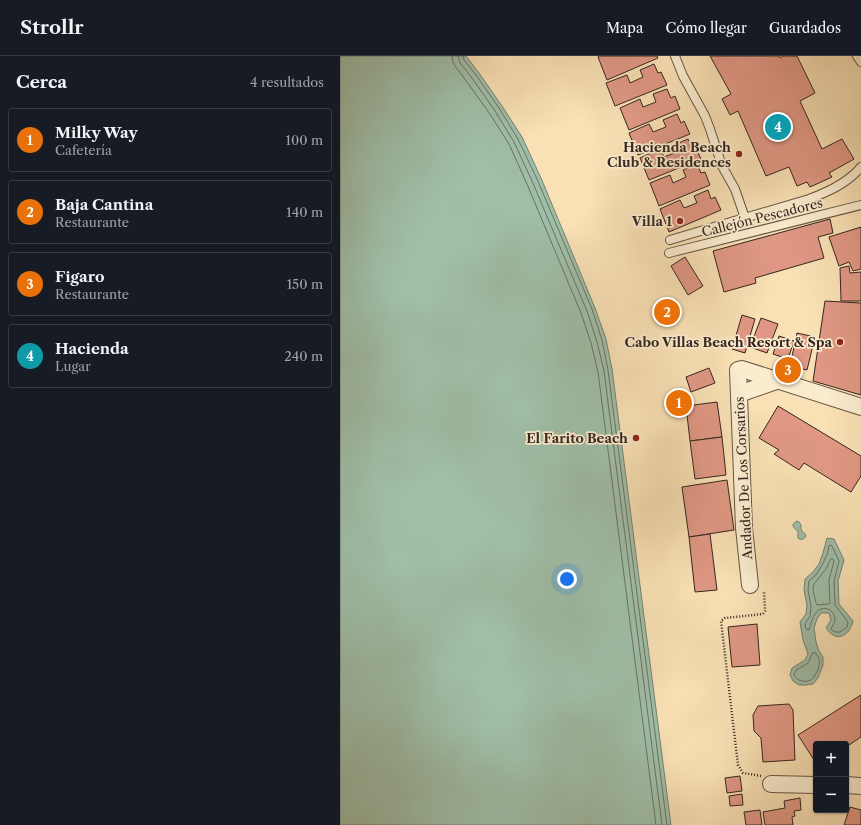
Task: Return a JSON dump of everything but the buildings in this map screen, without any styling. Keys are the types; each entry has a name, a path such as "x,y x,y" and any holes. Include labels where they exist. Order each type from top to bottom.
{"street":[{"name":"Andador De Los Corsarios","path":"750,586 744,528 738,370 742,369 778,380"},
{"path":"739,394 778,380 861,407"},
{"path":"771,784 813,785"},
{"path":"849,785 861,786"}],"lane":[{"path":"675,56 683,76 705,116 722,166 735,189 745,218"},
{"path":"857,56 861,62"},
{"path":"670,240 821,195 834,189 853,176 861,167"},
{"name":"Callejón Pescadores","path":"669,253 861,205"}],"path":[{"path":"750,586 759,586 764,592 765,611 763,614 725,618 721,621 738,765 743,773 761,776 771,784"}],"water":[{"path":"340,56 466,56 522,137 541,178 595,308 606,339 612,369 671,825 340,825"},
{"path":"797,521 800,523 802,531 806,536 804,539 798,538 798,532 793,526 793,524"},
{"path":"827,538 834,539 844,560 838,581 839,604 853,621 848,631 842,636 838,637 830,633 826,628 831,620 829,613 821,613 814,628 816,642 823,657 823,665 818,678 813,684 799,685 793,681 790,675 792,668 805,660 808,654 803,640 800,622 806,614 807,605 804,590 805,579 819,564"}],"place":[{"name":"Hacienda","path":"778,127"},
{"name":"Hacienda Beach Club & Residences","path":"739,154"},
{"name":"Villa 1","path":"680,221"},
{"name":"Baja Cantina","path":"667,312"},
{"name":"Cabo Villas Beach Resort & Spa","path":"840,342"},
{"name":"Figaro","path":"788,370"},
{"name":"Milky Way","path":"679,403"},
{"name":"El Farito Beach","path":"636,438"}]}
